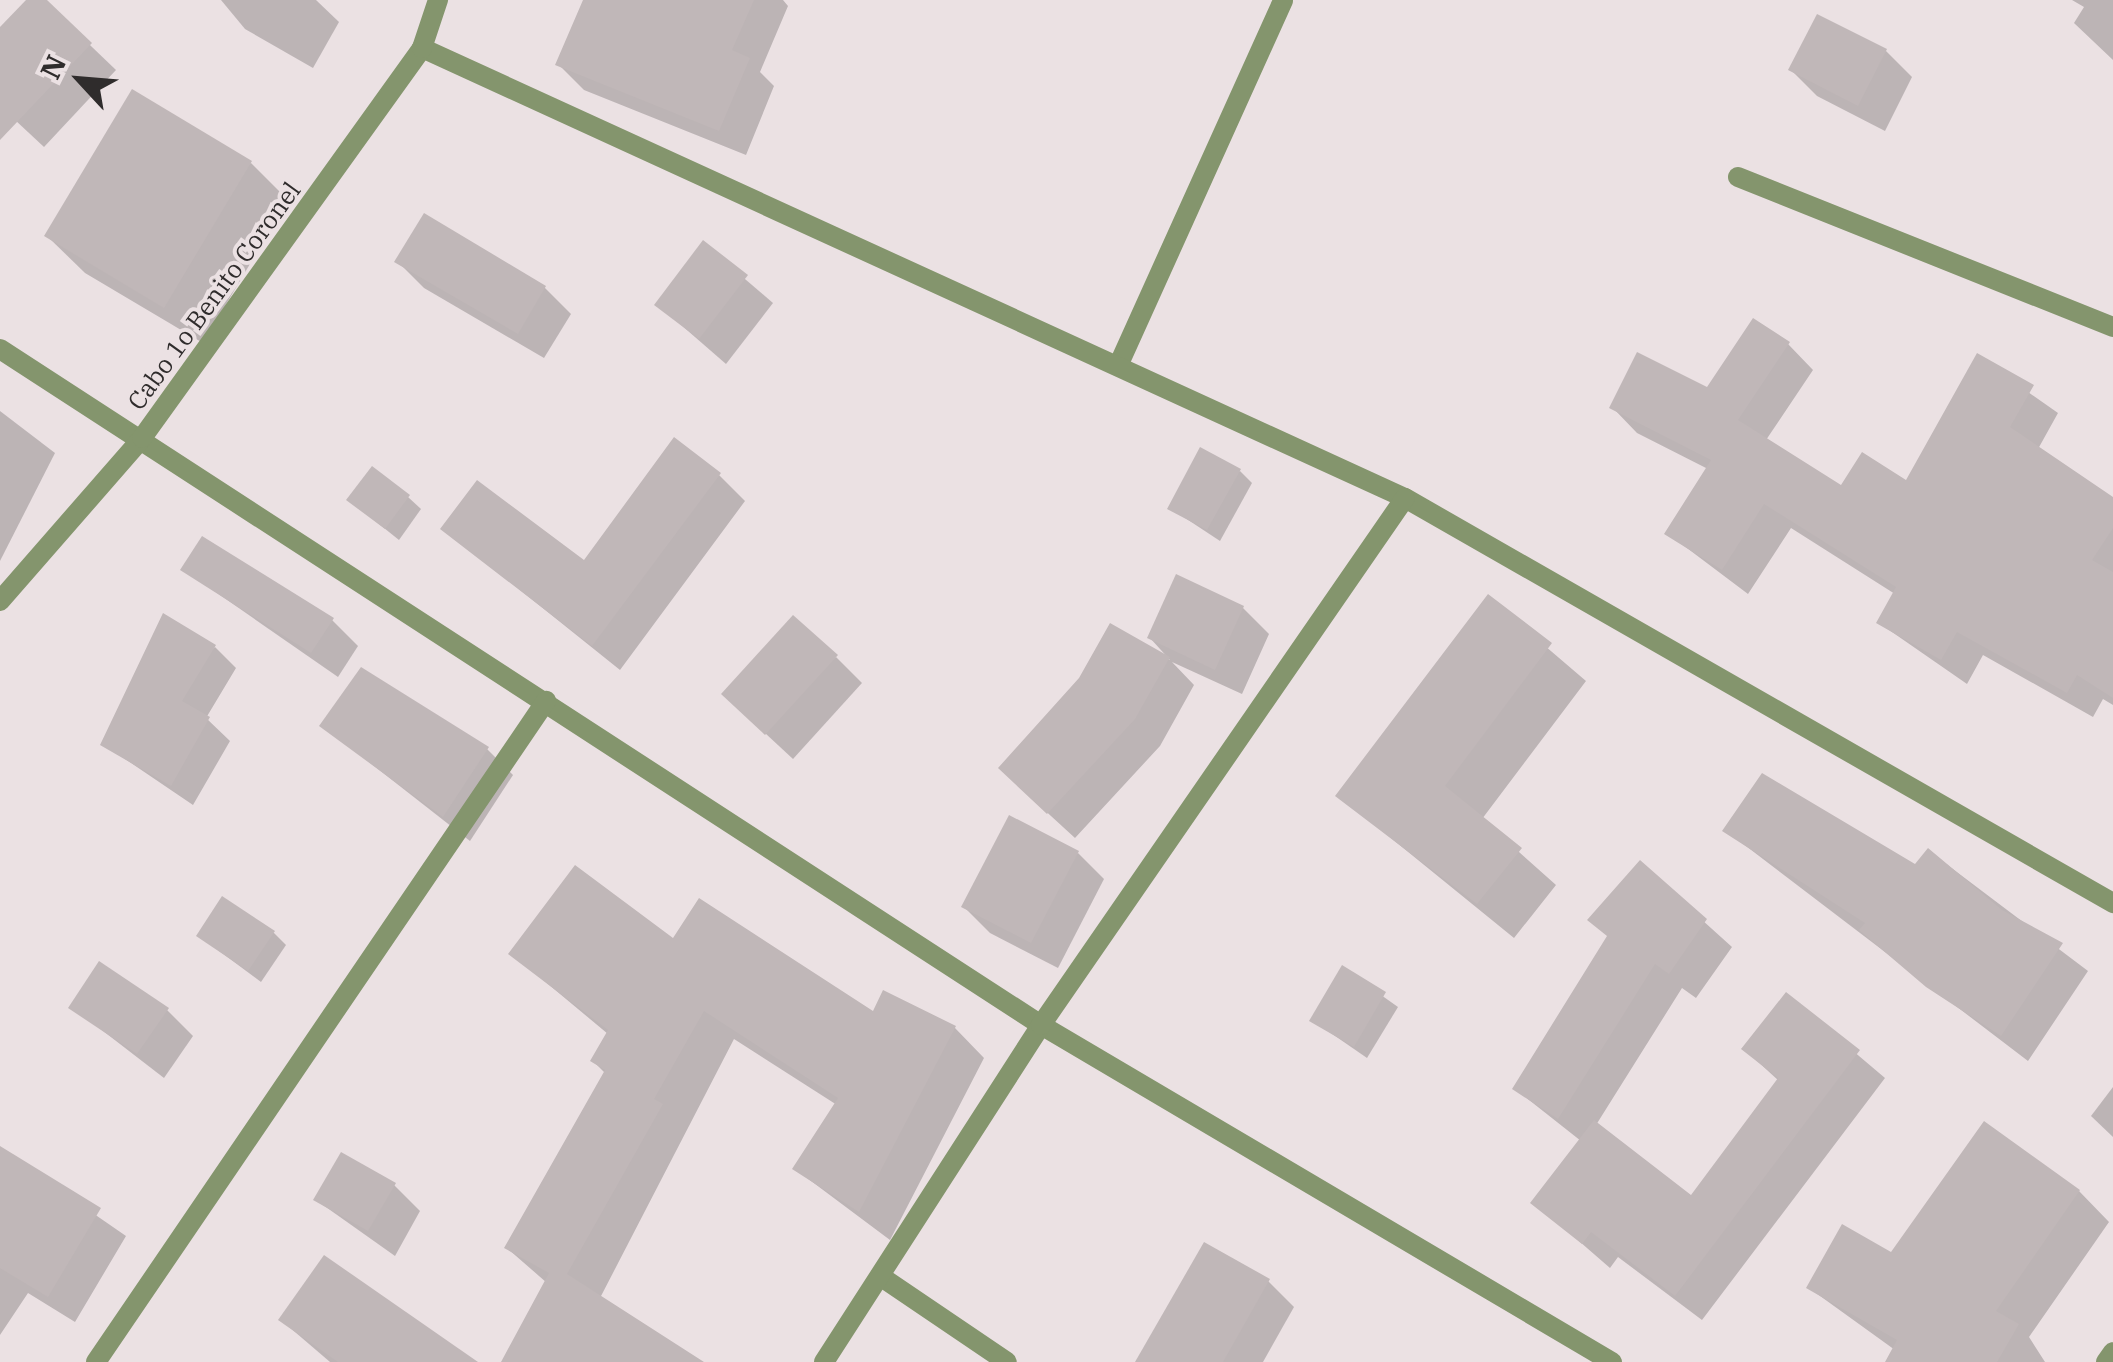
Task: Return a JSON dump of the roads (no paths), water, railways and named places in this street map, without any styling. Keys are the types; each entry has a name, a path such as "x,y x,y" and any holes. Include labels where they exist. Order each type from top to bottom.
{"street":[{"name":"Cabo 1o Benito Coronel","path":"0,600 142,438 422,48 438,0"},
{"path":"1118,366 1283,0"},
{"path":"422,48 1404,498 2111,897"},
{"path":"1738,177 2113,327"},
{"path":"0,350 142,438 1040,1026 1612,1362"},
{"path":"824,1362 1040,1026 1404,498"},
{"path":"96,1362 546,701"},
{"path":"880,1276 1007,1362"},
{"path":"2106,1362 2113,1352"}]}
